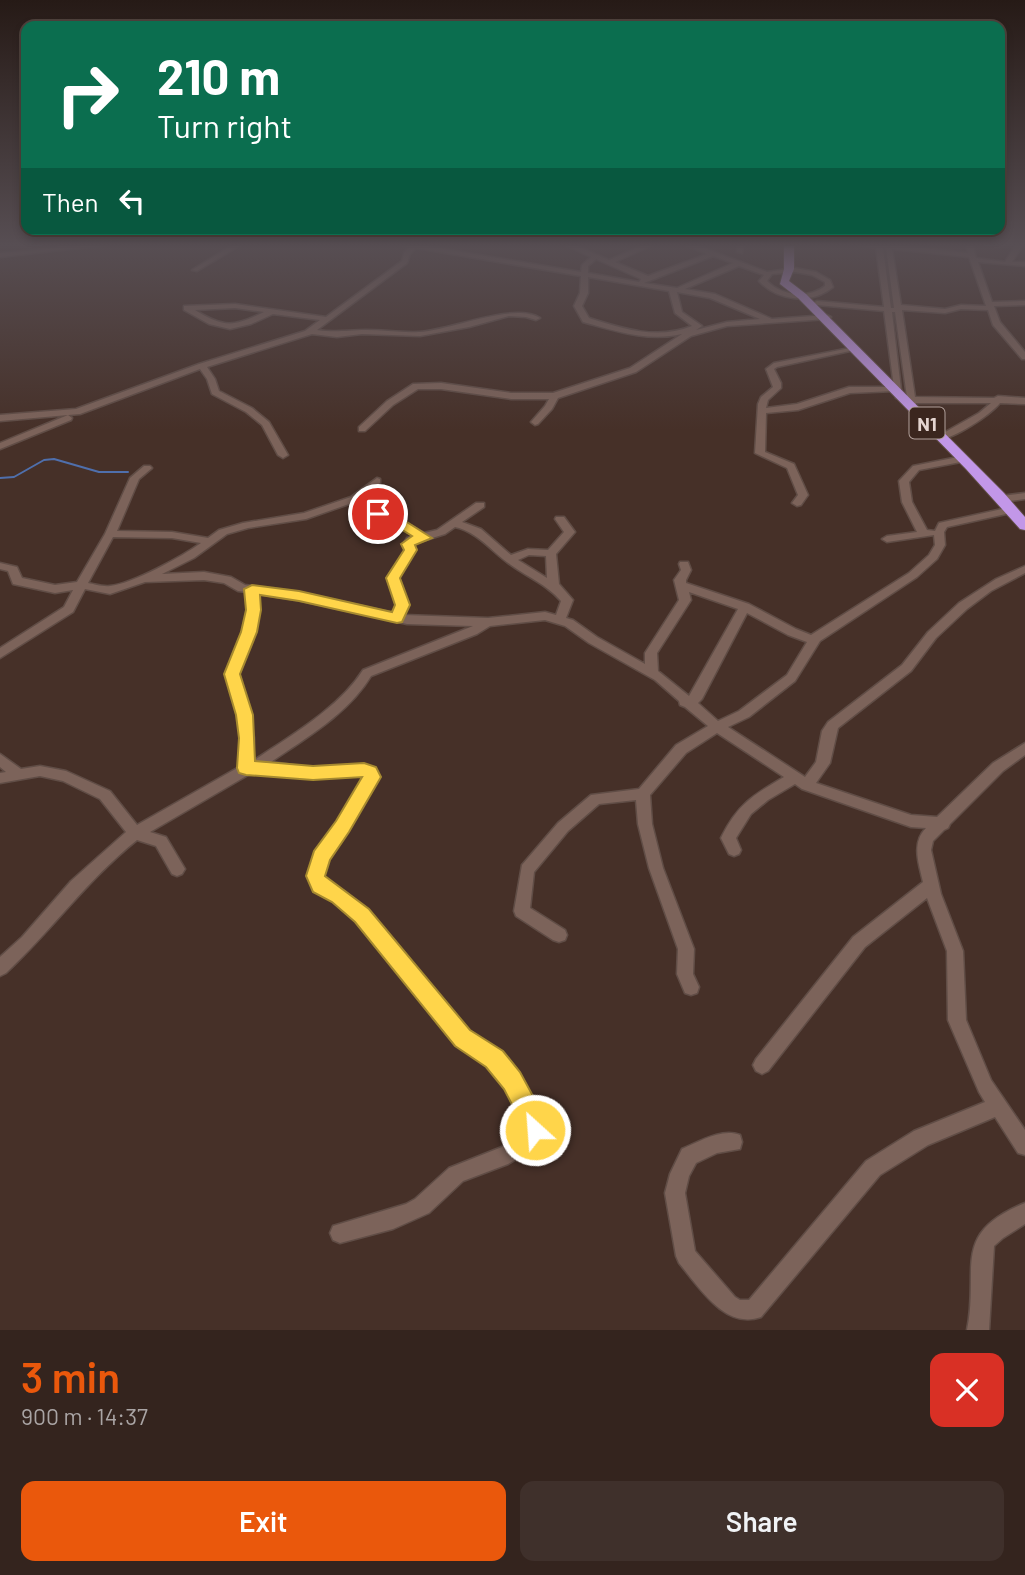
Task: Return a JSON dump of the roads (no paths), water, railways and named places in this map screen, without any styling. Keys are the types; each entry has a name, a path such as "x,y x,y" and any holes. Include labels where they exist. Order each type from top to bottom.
{"highway":[{"name":"N1","path":"814,305 1025,526"},
{"name":"N1","path":"814,305 825,319"},
{"path":"875,369 894,371"}],"street":[{"path":"0,446 77,412 202,366 311,331 346,305"},
{"path":"578,305 583,317 630,332 672,336 698,326 678,313 677,305"},
{"path":"733,305 771,321"},
{"path":"879,305 894,309 945,311 961,307 1000,305"},
{"path":"893,305 900,323 904,399"},
{"path":"273,311 240,328 231,329 216,325 187,308 235,306 273,311 327,319"},
{"path":"989,306 1001,330 1025,357"},
{"path":"894,309 890,322 894,371 904,399"},
{"path":"311,331 337,335 362,332 420,334 509,314 536,318"},
{"path":"362,429 416,386 441,386 503,396 554,396 633,370 688,334 727,324 825,319"},
{"path":"890,322 900,323"},
{"path":"797,503 803,495 790,466 761,453 761,411 764,399 777,388 771,367 855,349"},
{"path":"202,366 211,379 215,392 249,410 266,424 283,455"},
{"path":"761,411 798,407 849,390 904,399 1025,401"},
{"path":"535,422 550,407 554,396"},
{"path":"943,437 960,425 981,416 996,405 998,399"},
{"path":"0,418 77,412"},
{"path":"925,535 914,520 906,498 904,481 916,468 963,459"},
{"path":"0,654 66,613 110,534 135,478 147,468"},
{"path":"0,566 13,569 17,581 37,586 57,589 81,585 110,590 144,578 170,563 190,556 223,532 243,526 306,516 351,501 377,481"},
{"path":"1001,499 1025,496"},
{"path":"351,501 363,511 386,514 425,538"},
{"path":"397,618 402,605 393,578 411,550 408,544 411,540 441,532 480,505"},
{"path":"887,539 939,532 946,523 1011,509"},
{"path":"553,585 551,553 570,532 561,519"},
{"path":"452,523 482,533 533,576 553,585 567,600 560,620"},
{"path":"559,935 522,911 529,866 559,831 592,800 643,794 681,750 717,727 744,714 791,678 814,640 826,629 875,600 924,566 940,545 939,532"},
{"path":"110,534 172,535 208,541"},
{"path":"512,559 528,552 551,553"},
{"path":"652,674 651,653 685,600 681,584 684,564"},
{"path":"734,850 728,838 740,816 763,796 801,782 823,763 829,731 842,715 902,672 933,633 962,608 1025,569"},
{"path":"144,578 204,576 227,580 239,587 433,623 488,622 530,616 560,620 662,679 685,702 717,727 801,782 911,821 943,824"},
{"path":"681,584 745,607 792,632 814,640"},
{"path":"248,769 244,715 232,674 249,632 253,610 252,589"},
{"path":"685,702 696,699 745,607"},
{"path":"0,968 28,942 76,886 135,834 248,769 309,729 357,689 367,673 411,653 473,631 488,622"},
{"path":"1025,748 998,768 926,838 923,850 931,886 955,951 957,1020 985,1086 1025,1146"},
{"path":"0,758 17,774"},
{"path":"248,769 268,767 313,773 364,770 370,772 372,777 321,857 316,876 320,886 339,896 362,915 463,1038 495,1059 512,1081 536,1124 535,1130 513,1154 462,1171 445,1182 415,1209 340,1233"},
{"path":"0,778 40,771 66,776 105,795 135,834 161,841 177,869"},
{"path":"643,794 645,824 656,869 686,949 685,974 691,987"},
{"path":"762,1065 859,942 931,886"},
{"path":"733,1142 717,1143 689,1156 680,1174 676,1193 688,1261 706,1276 728,1304 737,1310 754,1310 873,1168 921,1138 999,1106"},
{"path":"978,1330 984,1288 983,1246 989,1237 1025,1213"}],"waterway":[{"path":"0,478 14,477 44,460 54,459 99,472 128,472"}]}
